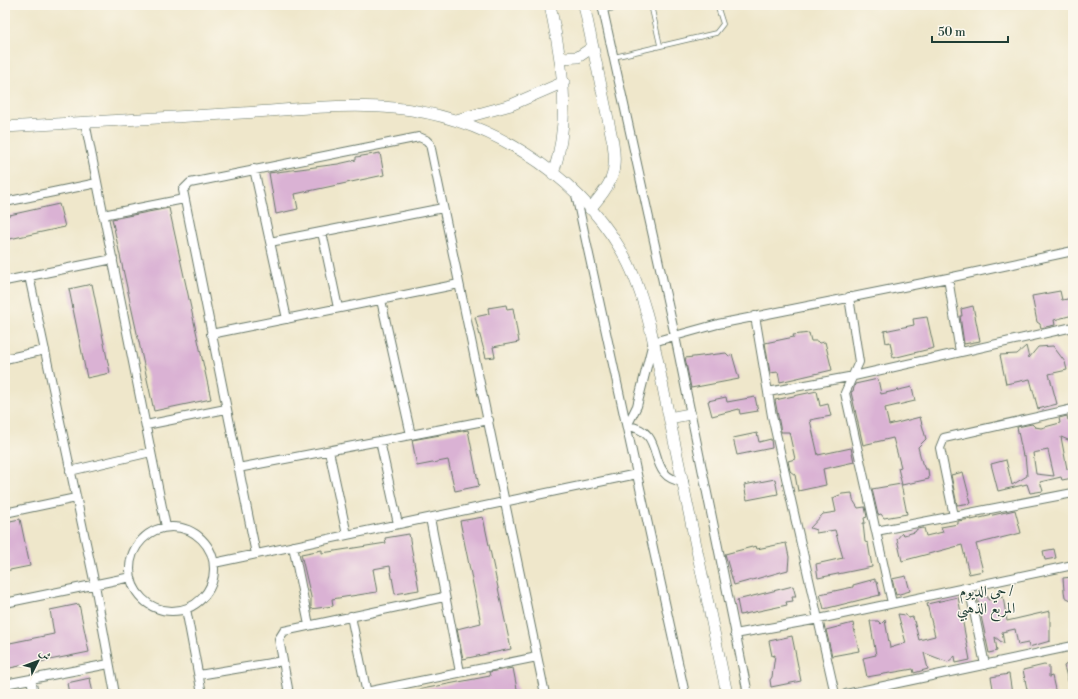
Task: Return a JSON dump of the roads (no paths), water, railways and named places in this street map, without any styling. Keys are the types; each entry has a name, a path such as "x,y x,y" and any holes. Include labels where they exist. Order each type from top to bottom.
{"main road":[{"path":"550,5 561,58 564,82 563,136 553,174"},
{"path":"584,5 616,163 611,180 590,209"},
{"path":"561,58 578,57 593,47"},
{"path":"456,120 511,105 564,82"},
{"path":"5,127 363,106 396,108 456,120 503,140 553,174 576,194 607,228 622,251 640,291 684,482 727,694"},
{"path":"669,418 690,414"}],"street":[{"path":"602,7 675,336 748,694"},
{"path":"85,122 166,527"},
{"path":"256,554 183,190 190,183 254,169 421,137 430,144 489,420 504,502 545,694"},
{"path":"254,169 287,319"},
{"path":"5,202 97,183"},
{"path":"576,194 685,694"},
{"path":"103,215 184,199"},
{"path":"270,242 443,208"},
{"path":"322,232 338,308"},
{"path":"627,426 637,406 652,342 755,316 948,278 1073,251"},
{"path":"5,281 112,259"},
{"path":"29,276 116,694"},
{"path":"948,278 960,352"},
{"path":"211,334 459,284"},
{"path":"849,297 859,362 854,376 845,393 892,603"},
{"path":"380,300 411,435"},
{"path":"755,316 772,416 835,694"},
{"path":"768,392 854,376 1073,327"},
{"path":"5,359 45,350"},
{"path":"146,425 226,409"},
{"path":"954,516 940,448 944,438 1073,409"},
{"path":"238,468 489,420"},
{"path":"627,426 638,428 650,436 661,470 674,480 684,482"},
{"path":"380,441 398,524"},
{"path":"329,451 347,535"},
{"path":"70,472 151,452"},
{"path":"214,563 636,474"},
{"path":"876,531 1073,493"},
{"path":"5,513 76,498"},
{"path":"430,518 444,597 460,672"},
{"path":"166,527 183,528 198,535 206,543 211,552 214,563 215,573 209,591 195,605 186,609 166,611 151,606 139,596 131,577 131,558 135,548 148,534 166,527"},
{"path":"294,546 309,625"},
{"path":"735,634 819,619 1073,565"},
{"path":"5,603 131,577"},
{"path":"969,587 986,664"},
{"path":"290,694 279,639 281,633 287,630 309,625 444,597"},
{"path":"186,609 202,694"},
{"path":"351,616 366,693 537,657"},
{"path":"846,694 1073,646"},
{"path":"199,675 283,661"},
{"path":"5,684 109,664"},
{"path":"31,679 34,694"}],"lane":[{"path":"602,7 636,5"},
{"path":"651,5 660,46"},
{"path":"613,58 716,33 723,24 717,5"}],"district":[{"name":"حي الديوم / المربع الذهبي","path":"986,600"}]}
